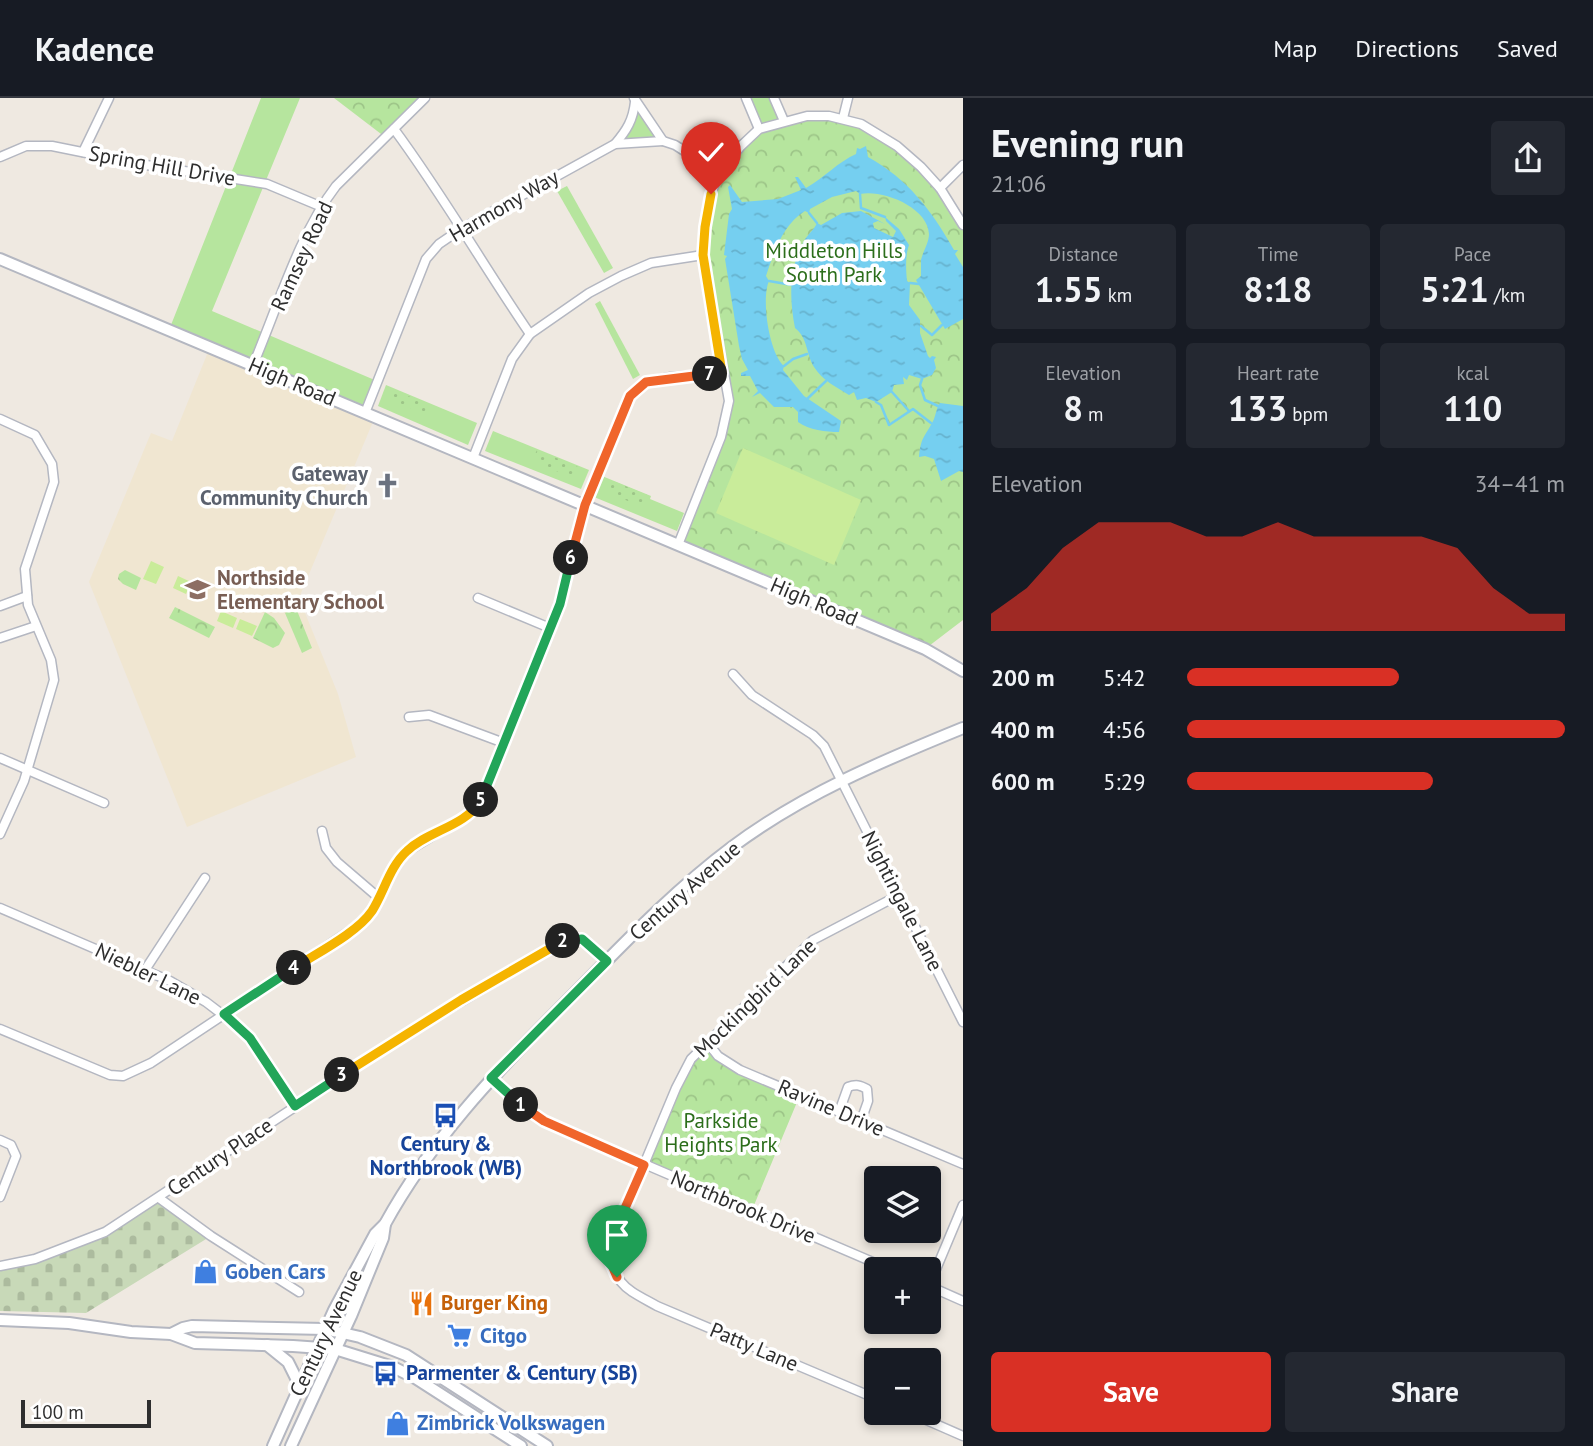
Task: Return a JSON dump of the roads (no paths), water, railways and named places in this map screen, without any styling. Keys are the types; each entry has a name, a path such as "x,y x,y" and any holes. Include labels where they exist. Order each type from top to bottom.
{"street":[{"path":"83,152 108,98"},
{"name":"Ramsey Road","path":"253,365 322,206 336,186 425,98"},
{"path":"746,98 759,129"},
{"path":"774,98 785,121"},
{"path":"843,118 848,98"},
{"path":"634,100 663,141 675,145 719,173"},
{"path":"615,144 627,130 633,117 634,100"},
{"path":"678,545 721,437 729,401 703,255 707,216 719,173 741,146 759,129 807,116 843,118 861,124 897,146 921,167 940,188 963,225"},
{"path":"394,129 530,334"},
{"name":"Harmony Way","path":"365,413 426,259 439,244 461,229 615,144 663,141"},
{"name":"Spring Hill Drive","path":"0,157 18,148 36,145 83,152 146,166 267,184 322,206"},
{"path":"940,188 963,165"},
{"path":"473,458 512,359 530,334 589,293 621,276 651,263 703,255"},
{"name":"High Road","path":"0,259 939,655 963,671"},
{"path":"0,1030 110,1075 123,1076 155,1060 357,926 371,912 406,852 478,806 563,593 585,505 630,396 646,382 722,373"},
{"path":"0,419 35,435 52,464 54,482 25,569 27,596 36,626 51,660 54,680 28,769 0,834"},
{"path":"0,606 27,596"},
{"path":"478,598 550,628"},
{"path":"0,638 36,626"},
{"name":"Nightingale Lane","path":"733,674 752,695 813,735 824,747 963,1022"},
{"path":"410,717 429,715 504,743"},
{"name":"Century Avenue","path":"273,1446 325,1329 375,1234 385,1224 439,1141 491,1078 675,894 725,853 779,815 841,780 880,761 963,729"},
{"path":"0,758 104,803"},
{"path":"322,831 326,848 337,862 379,898"},
{"path":"145,970 205,878"},
{"name":"Mockingbird Lane","path":"633,1292 617,1277 611,1263 610,1246 689,1061 813,940 900,895"},
{"name":"Niebler Lane","path":"0,908 170,981 224,1014 250,1038 295,1106"},
{"name":"Century Place","path":"0,1266 35,1259 105,1232 391,1042 561,942 582,939 607,961"},
{"name":"Ravine Drive","path":"707,1042 718,1056 740,1070 963,1164"},
{"name":"Northbrook Drive","path":"491,1078 512,1098 544,1121 864,1258"},
{"path":"839,1112 849,1087 862,1086 867,1089 869,1095 861,1121"},
{"path":"0,1140 11,1145 16,1156 0,1197"},
{"path":"159,1198 211,1236 299,1292"},
{"path":"941,1257 963,1205"},
{"name":"Century Avenue","path":"291,1446 383,1238 385,1224"},
{"path":"941,1291 963,1301"},
{"name":"Patty Lane","path":"633,1292 657,1306 864,1394"},
{"path":"0,1320 69,1323 131,1332 171,1334 195,1343 335,1349 393,1367 418,1379 521,1446"},
{"path":"171,1334 192,1326 325,1329 343,1332 414,1360 548,1446"},
{"path":"267,1345 288,1362 300,1386"},
{"path":"938,1425 963,1436"}],"water":[{"path":"866,146 868,157 895,175 918,197 954,250 958,250 955,254 963,267 963,319 945,329 916,280 921,276 921,260 929,234 927,224 913,208 891,197 860,194 856,191 832,197 810,209 809,213 805,211 797,217 780,239 766,276 769,281 766,312 774,350 784,366 783,370 804,396 841,421 839,432 823,431 798,422 798,412 793,407 774,407 760,393 752,397 758,391 750,376 741,376 741,373 748,370 739,346 725,259 727,256 724,255 732,209 728,187 730,185 742,202 778,199 801,190 795,177 798,177 806,188 856,154 857,148"},
{"path":"861,211 885,224 878,221 873,223 874,228 893,237 896,231 885,217 899,229 909,245 906,263 907,281 910,283 909,305 920,320 920,333 928,356 936,357 936,368 932,375 922,379 909,375 907,380 903,377 904,384 894,385 892,392 876,402 866,398 857,400 854,392 849,395 817,372 805,341 795,328 792,306 795,262 817,223 821,225 842,213"},
{"path":"940,403 963,406 963,472 959,471 941,481 934,459 919,457 923,440"}],"waterway":[{"path":"860,194 861,208 885,217"},
{"path":"809,213 817,223"},
{"path":"769,281 792,285"},
{"path":"910,283 919,284"},
{"path":"921,326 932,335 942,325"},
{"path":"784,366 807,354"},
{"path":"922,379 920,385 925,400 938,406"},
{"path":"807,399 826,381"},
{"path":"892,392 909,411"},
{"path":"876,402 881,405 889,425 913,409 931,423"}],"place":[{"name":"Gateway Community Church","path":"388,486"},
{"name":"Northside Elementary School","path":"197,590"},
{"name":"Century & Northbrook (WB)","path":"446,1115"},
{"name":"Goben Cars","path":"205,1272"},
{"name":"Burger King","path":"421,1303"},
{"name":"Citgo","path":"460,1336"},
{"name":"Parmenter & Century (SB)","path":"386,1373"},
{"name":"Zimbrick Volkswagen","path":"397,1423"}],"park label":[{"name":"Middleton Hills South Park","path":"834,263"},
{"name":"Parkside Heights Park","path":"721,1133"}]}
